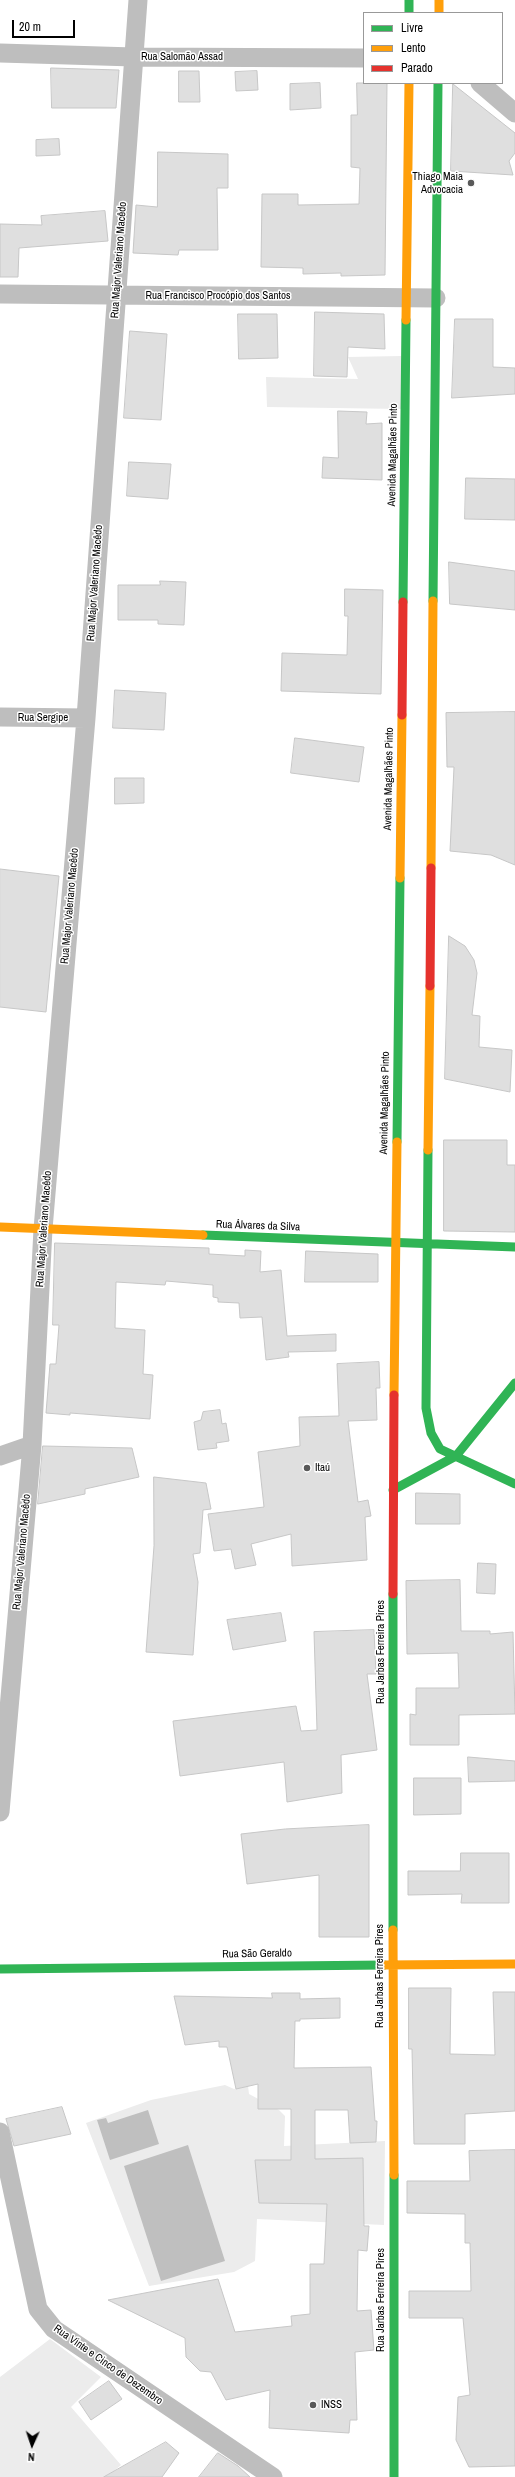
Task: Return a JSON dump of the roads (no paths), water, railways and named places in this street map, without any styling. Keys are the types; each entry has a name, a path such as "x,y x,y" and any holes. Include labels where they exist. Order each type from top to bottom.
{"main road":[{"path":"409,0 409,12"},
{"path":"439,0 439,12"},
{"name":"Avenida Magalhães Pinto","path":"393,1475 395,1244 404,847 409,84"},
{"path":"438,84 428,847 428,1246 426,1408 431,1433 440,1449 515,1484"},
{"name":"Rua Álvares da Silva","path":"0,1227 428,1246 515,1247"},
{"path":"393,1490 456,1456 515,1383"},
{"name":"Rua Jarbas Ferreira Pires","path":"393,1475 392,1965 394,2477"},
{"name":"Rua São Geraldo","path":"0,1969 515,1964"}],"street":[{"name":"Rua Major Valeriano Macêdo","path":"0,1812 32,1445 43,1229 86,718 138,0"},
{"name":"Rua Salomão Assad","path":"0,53 134,57 363,58"},
{"path":"481,84 515,113"},
{"name":"Rua Francisco Procópio dos Santos","path":"0,294 436,298"},
{"name":"Rua Sergipe","path":"0,718 86,718"},
{"path":"0,1456 32,1445"},
{"name":"Rua Vinte e Cinco de Dezembro","path":"0,2132 38,2309 54,2329 273,2477"}],"place":[{"name":"Thiago Maia Advocacia","path":"471,183"},
{"name":"Itaú","path":"307,1468"},
{"name":"INSS","path":"313,2405"}]}
